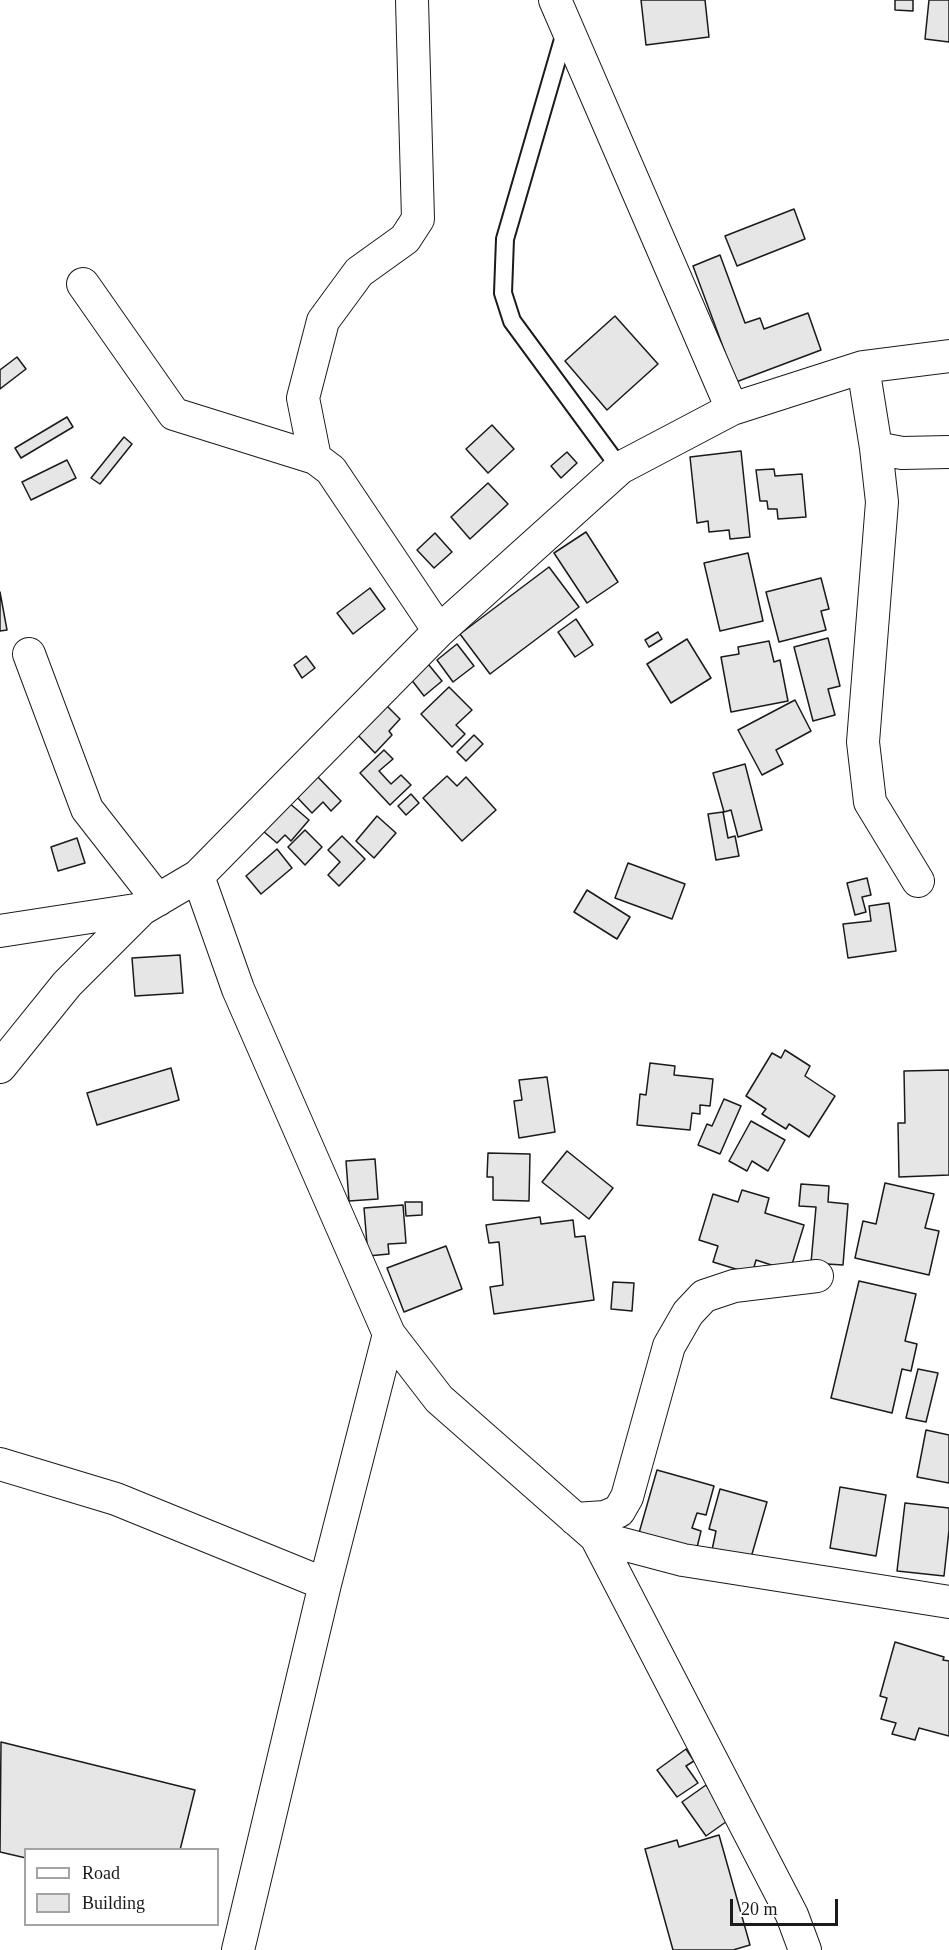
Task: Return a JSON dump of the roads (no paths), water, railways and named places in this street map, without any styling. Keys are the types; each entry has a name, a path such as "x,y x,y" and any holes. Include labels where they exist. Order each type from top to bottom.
{"street":[{"path":"315,458 303,398 323,321 359,272 405,239 418,219 412,0"},
{"path":"561,12 732,409"},
{"path":"83,285 174,414 315,458 331,470 439,631"},
{"path":"0,1067 67,984 150,905 198,876 439,631 621,468 732,409 863,367 949,356"},
{"path":"863,367 882,502 863,742 870,802 918,881"},
{"path":"876,448 902,453 949,452"},
{"path":"29,654 87,809 150,905"},
{"path":"198,876 238,989 389,1334 439,1399 585,1528 792,1915 805,1950"},
{"path":"0,931 150,905"},
{"path":"585,1528 619,1511 627,1497 669,1346 688,1313 704,1296 734,1286 817,1276"},
{"path":"238,1950 324,1584 389,1334"},
{"path":"0,1464 116,1499 324,1584"},
{"path":"585,1528 683,1560 949,1602"}],"lane":[{"path":"561,12 505,239 503,293 512,321 621,468"}]}
